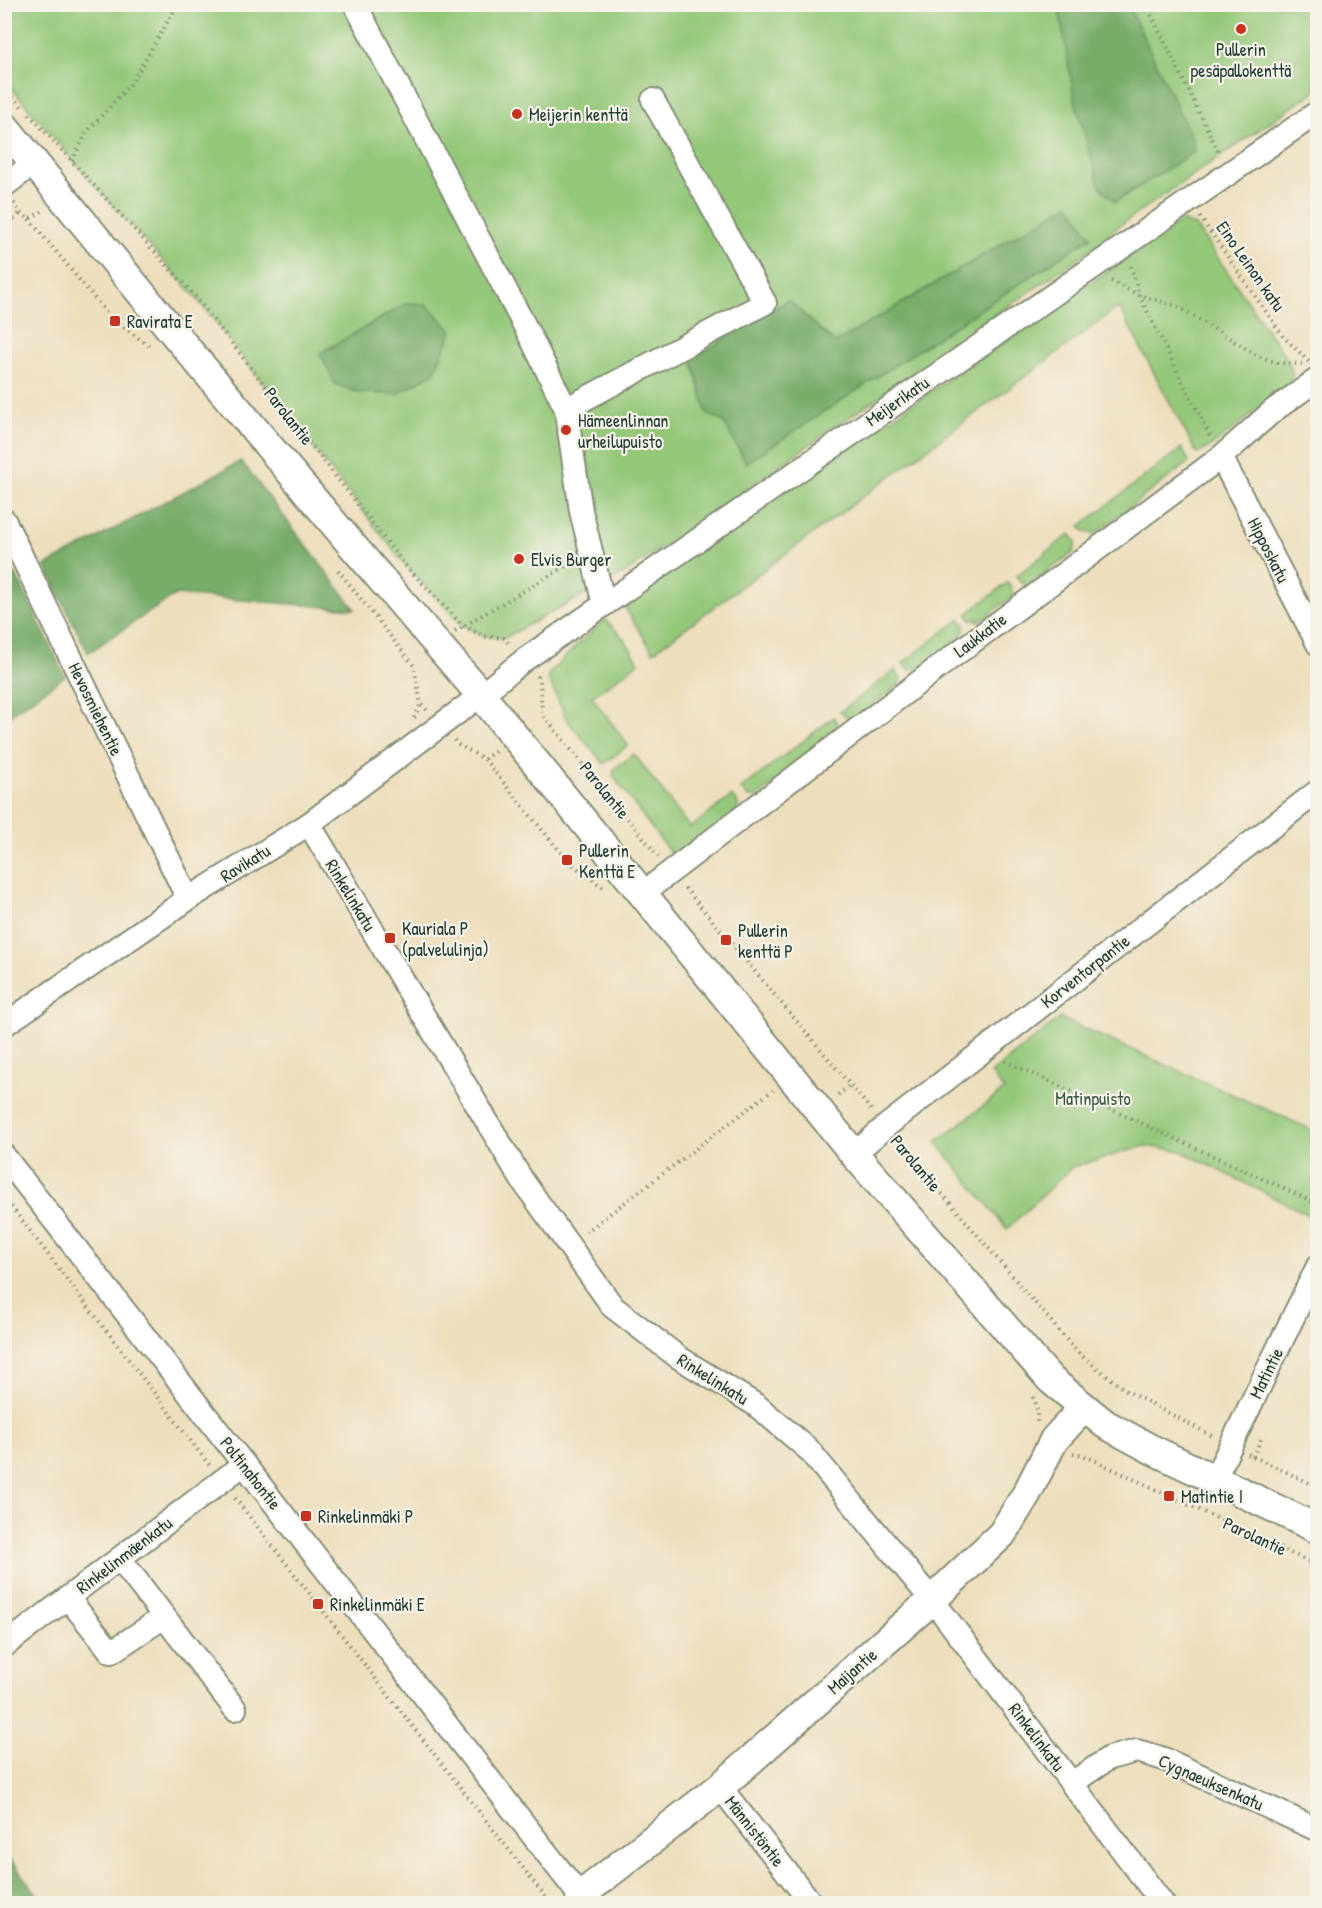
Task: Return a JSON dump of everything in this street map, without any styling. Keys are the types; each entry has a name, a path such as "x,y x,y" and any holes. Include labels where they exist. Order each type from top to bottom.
{"main road":[{"name":"Parolantie","path":"4,126 351,544 481,695 854,1154 1051,1380 1105,1424 1214,1480 1317,1529"},
{"name":"Maijantie","path":"583,1900 720,1787 932,1600 1002,1534 1027,1493 1054,1440 1083,1408"}],"street":[{"path":"355,4 530,336 566,409 581,511 604,604"},
{"path":"566,409 765,303 653,100"},
{"name":"Meijerikatu","path":"481,695 524,660 604,604 1317,112"},
{"path":"4,186 34,164"},
{"name":"Laukkatie","path":"643,892 948,660 1221,457 1314,372"},
{"name":"Hipposkatu","path":"1221,457 1317,644"},
{"name":"Hevosmiehentie","path":"4,520 188,899"},
{"name":"Ravikatu","path":"4,1026 188,899 309,824 481,695"},
{"name":"Korventorpantie","path":"854,1154 885,1127 1317,791"},
{"name":"Rinkelinkatu","path":"309,824 522,1180 613,1307 678,1358 756,1406 808,1449 932,1600 1163,1904"},
{"name":"Poltinahontie","path":"4,1156 583,1900"},
{"name":"Matintie","path":"1214,1480 1317,1266"},
{"name":"Rinkelinmäenkatu","path":"4,1646 244,1464"},
{"path":"120,1559 235,1709"},
{"path":"68,1598 111,1652 164,1617"},
{"name":"Cygnaeuksenkatu","path":"1072,1783 1109,1758 1137,1751 1164,1759 1317,1830"},
{"name":"Männistöntie","path":"720,1787 812,1904"}],"path":[{"path":"72,161 87,132 132,82 178,4"},
{"path":"1146,4 1229,173"},
{"name":"Parolantie","path":"4,88 194,295 405,565 462,625 483,636 504,638 524,660 540,680 542,714 726,940 1077,1352 1125,1390 1230,1446 1317,1487"},
{"name":"Eino Leinon katu","path":"1189,200 1283,336 1314,372"},
{"path":"4,226 21,213"},
{"path":"29,219 111,318 159,353"},
{"path":"1126,245 1138,295 1221,457"},
{"path":"1080,274 1111,281 1138,295 1177,306 1258,356 1314,372"},
{"path":"462,625 591,551"},
{"path":"333,564 414,666 421,704 459,746 484,759 567,860 607,890"},
{"path":"982,1051 1317,1204"},
{"path":"584,1234 774,1089 766,1080"},
{"path":"4,1197 222,1482 551,1904"},
{"name":"Parolantie","path":"1032,1395 1037,1407 1037,1425 1068,1452 1083,1455 1317,1566"}],"green space":[{"path":"1061,4 1128,5 1192,138 1194,152 1115,202 1099,185 1074,97 1059,9"},
{"name":"Hämeenlinnan urheilupuisto","path":"4,5 1317,5 1317,90 1113,230 1100,243 625,573 504,638 483,636 462,625 405,565 194,295 90,180 5,80"},
{"path":"1069,204 1091,237 746,463 723,421 707,414 692,359 788,300 835,343"},
{"path":"1181,221 1195,226 1202,235 1287,359 1292,372 1289,385 1213,445 1200,453 1196,452 1119,307 653,652 625,608 685,559"},
{"path":"407,303 426,304 452,331 434,373 397,394 360,393 335,384 320,353"},
{"path":"1182,448 1189,462 1095,534 1085,532 1080,526"},
{"path":"241,461 355,609 175,595 88,653 45,566"},
{"path":"1070,534 1076,542 1074,552 1030,584 1023,584 1016,576"},
{"path":"15,573 65,676 5,718 5,582"},
{"path":"1007,583 1011,587 1013,596 981,621 971,619 967,614"},
{"path":"605,619 625,640 639,662 592,697 628,745 604,764 567,720 547,676"},
{"path":"960,619 965,626 963,633 922,668 910,670 903,663"},
{"path":"895,670 901,679 899,685 852,720 840,712"},
{"path":"834,717 838,726 836,734 756,798 747,796 741,789"},
{"path":"634,754 690,828 732,796 738,803 737,812 681,857 671,854 613,776 614,769"},
{"name":"Matinpuisto","path":"1060,1018 1317,1132 1317,1219 1181,1151 1145,1146 1072,1167 1007,1229 936,1142 1004,1090 991,1073"},
{"path":"5,1853 44,1903 5,1903"}],"place":[{"name":"Pullerin pesäpallokenttä","path":"1241,29"},
{"name":"Meijerin kenttä","path":"517,114"},
{"name":"Ravirata E","path":"115,321"},
{"name":"Hämeenlinnan urheilupuisto","path":"566,430"},
{"name":"Elvis Burger","path":"519,559"},
{"name":"Pullerin Kenttä E","path":"567,860"},
{"name":"Kauriala P (palvelulinja)","path":"390,938"},
{"name":"Pullerin kenttä P","path":"726,940"},
{"name":"Matintie I","path":"1169,1496"},
{"name":"Rinkelinmäki P","path":"306,1516"},
{"name":"Rinkelinmäki E","path":"318,1604"}]}
